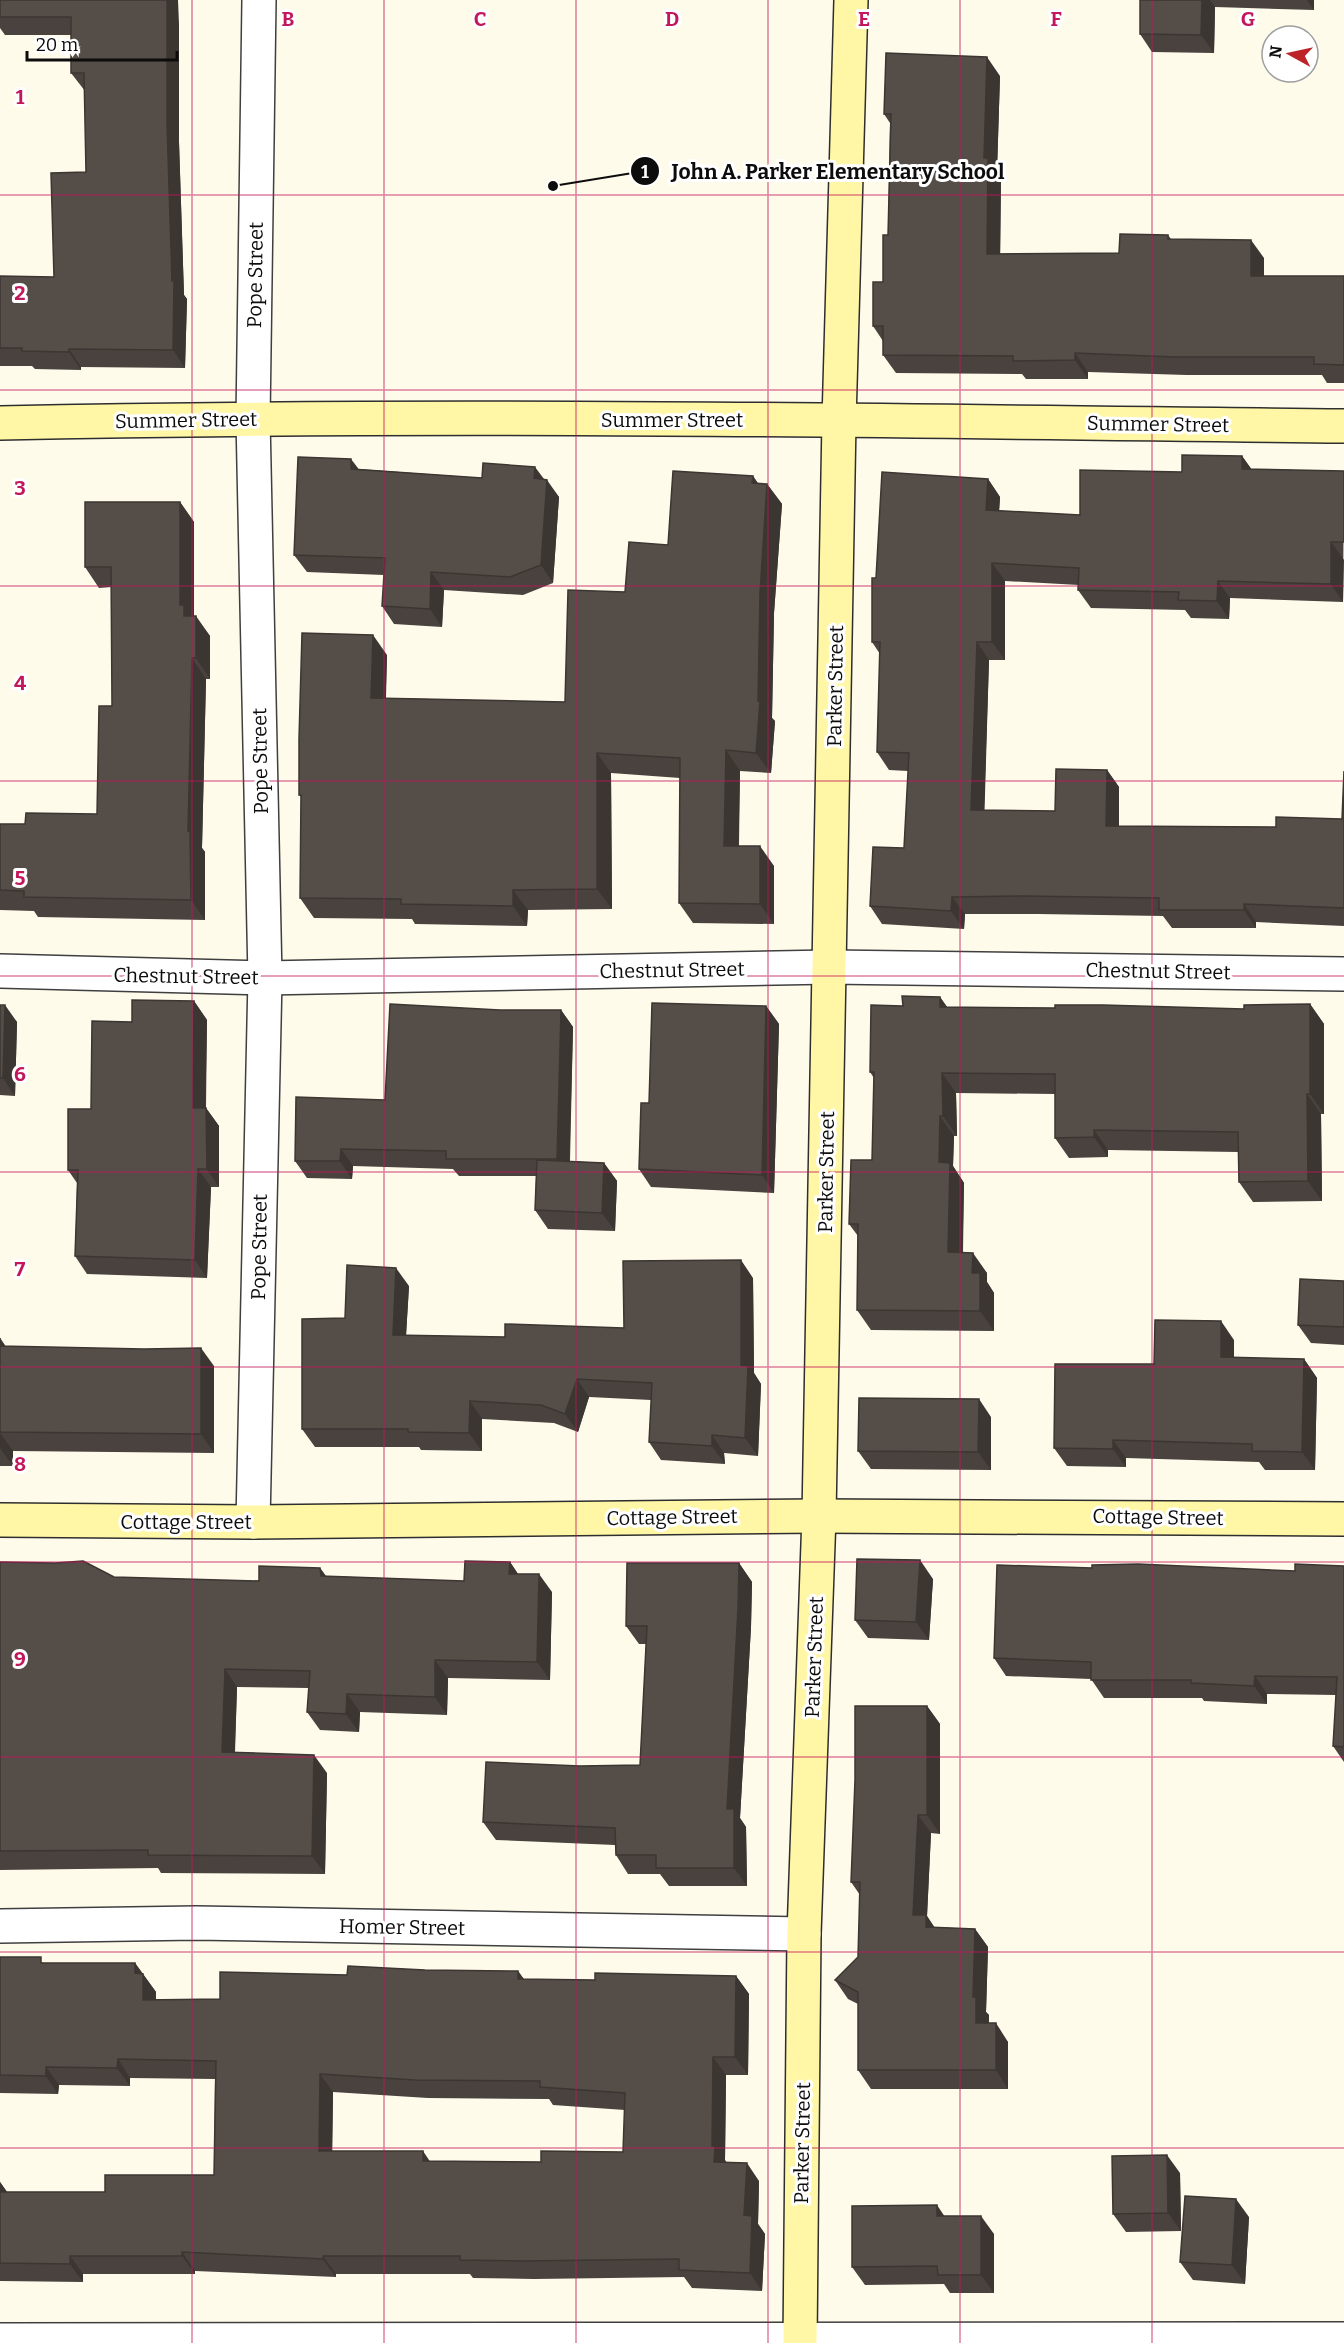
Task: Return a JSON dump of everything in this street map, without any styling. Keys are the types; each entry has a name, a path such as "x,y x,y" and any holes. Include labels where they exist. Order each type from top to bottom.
{"main road":[{"name":"Parker Street","path":"800,2341 804,1934 819,1516 831,967 839,421 851,0"},
{"name":"Summer Street","path":"0,423 253,419 1344,426"},
{"name":"Cottage Street","path":"0,1520 254,1522 819,1516 1344,1519"}],"street":[{"name":"Pope Street","path":"254,1522 265,978 253,419 258,0"},
{"name":"Chestnut Street","path":"0,971 265,978 831,967 1344,974"},
{"name":"Homer Street","path":"0,1926 196,1923 804,1934"},
{"path":"0,2340 1344,2339"}],"building":[{"path":"0,0 167,0 167,124 172,281 174,281 173,350 69,349 69,352 0,348 0,276 54,277 51,173 86,172 84,73 71,73 71,17 0,17"},
{"path":"1140,0 1202,0 1201,35 1140,34"},
{"path":"886,53 987,57 984,158 988,158 987,254 1119,253 1120,234 1168,235 1168,239 1251,240 1251,276 1344,276 1344,365 1314,364 1314,357 1175,357 1075,353 1075,360 1013,361 1013,356 883,355 883,326 873,326 873,282 883,282 883,235 888,235 891,114 884,114"},
{"path":"1182,455 1242,456 1242,469 1344,471 1344,542 1331,542 1331,584 1218,581 1217,601 1178,600 1179,592 1078,590 1079,568 992,563 992,642 977,642 971,810 1055,811 1056,769 1107,770 1106,826 1276,827 1276,817 1342,819 1344,771 1344,908 1244,904 1244,910 1159,910 1159,898 1025,896 952,897 951,911 870,906 873,847 904,848 909,753 877,752 880,642 872,642 872,578 876,578 882,472 988,479 986,510 1080,515 1080,470 1182,472"},
{"path":"298,457 351,459 351,469 482,478 483,463 535,467 534,478 547,480 541,565 510,577 431,572 430,609 382,606 385,558 294,555"},
{"path":"673,471 753,476 752,483 767,484 760,593 758,701 760,701 756,753 726,750 724,846 760,846 760,904 679,903 680,758 597,753 597,889 513,890 513,906 401,904 401,899 300,898 299,739 302,633 373,635 371,698 565,702 568,590 625,592 629,542 668,545"},
{"path":"85,502 180,502 180,605 184,605 184,616 196,616 196,658 192,658 188,831 190,831 191,900 24,897 24,891 0,890 0,824 25,824 26,813 97,814 99,706 112,706 111,567 85,567"},
{"path":"902,996 940,997 940,1007 1055,1008 1055,1005 1103,1005 1244,1009 1244,1005 1310,1004 1310,1094 1307,1094 1308,1181 1239,1182 1238,1132 1094,1130 1094,1137 1055,1138 1055,1074 942,1073 943,1116 940,1116 939,1162 950,1163 948,1252 973,1253 972,1273 980,1273 980,1311 857,1310 858,1224 849,1224 851,1160 872,1160 874,1072 870,1072 871,1005 903,1006"},
{"path":"132,1000 194,1001 193,1108 206,1108 207,1169 198,1169 195,1260 75,1256 78,1170 68,1170 68,1109 91,1109 92,1021 132,1022"},
{"path":"652,1003 766,1006 762,1175 639,1169 641,1103 649,1103"},
{"path":"390,1004 500,1010 561,1010 557,1159 446,1159 446,1151 341,1149 340,1161 295,1161 296,1097 385,1100"},
{"path":"0,1005 5,1005 3,1078 0,1078"},
{"path":"537,1160 604,1163 602,1213 535,1210"},
{"path":"741,1260 741,1365 748,1366 745,1438 712,1435 712,1446 649,1442 652,1383 577,1379 565,1414 541,1405 470,1401 469,1433 408,1432 408,1429 302,1429 302,1319 345,1318 347,1265 396,1268 393,1335 505,1337 505,1324 624,1328 623,1261"},
{"path":"1300,1279 1344,1281 1344,1327 1298,1325"},
{"path":"1155,1320 1221,1321 1221,1357 1304,1359 1302,1452 1252,1451 1252,1444 1113,1440 1113,1449 1054,1448 1055,1364 1154,1364"},
{"path":"0,1346 201,1348 201,1434 0,1432"},
{"path":"859,1398 979,1399 978,1452 858,1451"},
{"path":"857,1559 920,1560 916,1622 855,1620"},
{"path":"83,1561 114,1577 259,1581 259,1566 320,1568 321,1576 464,1581 465,1561 510,1562 509,1574 539,1574 537,1662 435,1660 435,1697 347,1694 346,1714 307,1712 310,1671 225,1669 222,1752 314,1755 312,1856 148,1855 148,1850 0,1851 0,1562"},
{"path":"627,1563 739,1563 727,1809 734,1809 734,1868 656,1868 656,1855 616,1855 615,1828 483,1822 486,1762 580,1766 640,1765 647,1626 626,1626"},
{"path":"1138,1564 1295,1571 1295,1564 1344,1566 1344,1747 1333,1746 1337,1677 1255,1676 1254,1686 1191,1683 1191,1680 1091,1680 1091,1662 994,1658 997,1565 1092,1568 1092,1565"},
{"path":"855,1706 927,1706 927,1815 918,1815 913,1915 926,1915 926,1927 975,1929 973,1997 976,1997 976,2023 996,2023 996,2070 858,2070 858,1992 835,1980 858,1957 860,1882 851,1882"},
{"path":"0,1957 41,1957 41,1963 135,1963 135,1973 143,1974 143,2000 220,1999 220,1972 347,1975 348,1966 518,1971 518,1979 595,1980 595,1973 736,1976 735,2057 713,2057 712,2146 715,2146 714,2162 747,2163 744,2215 752,2216 750,2273 679,2270 679,2259 522,2261 460,2260 460,2256 323,2256 323,2259 182,2252 182,2256 70,2256 70,2264 0,2263 0,2192 105,2192 105,2175 214,2175 216,2061 118,2059 117,2068 46,2067 46,2076 0,2075","holes":["320,2074 415,2080 540,2081 540,2087 625,2093 623,2152 541,2151 541,2162 423,2161 423,2151 319,2151"]},
{"path":"1167,2155 1168,2213 1113,2214 1112,2156"},
{"path":"1185,2196 1236,2199 1232,2265 1180,2262"},
{"path":"937,2205 937,2216 981,2216 981,2275 938,2275 937,2266 852,2267 852,2206"}],"place":[{"name":"John A. Parker Elementary School","path":"553,186"}]}
